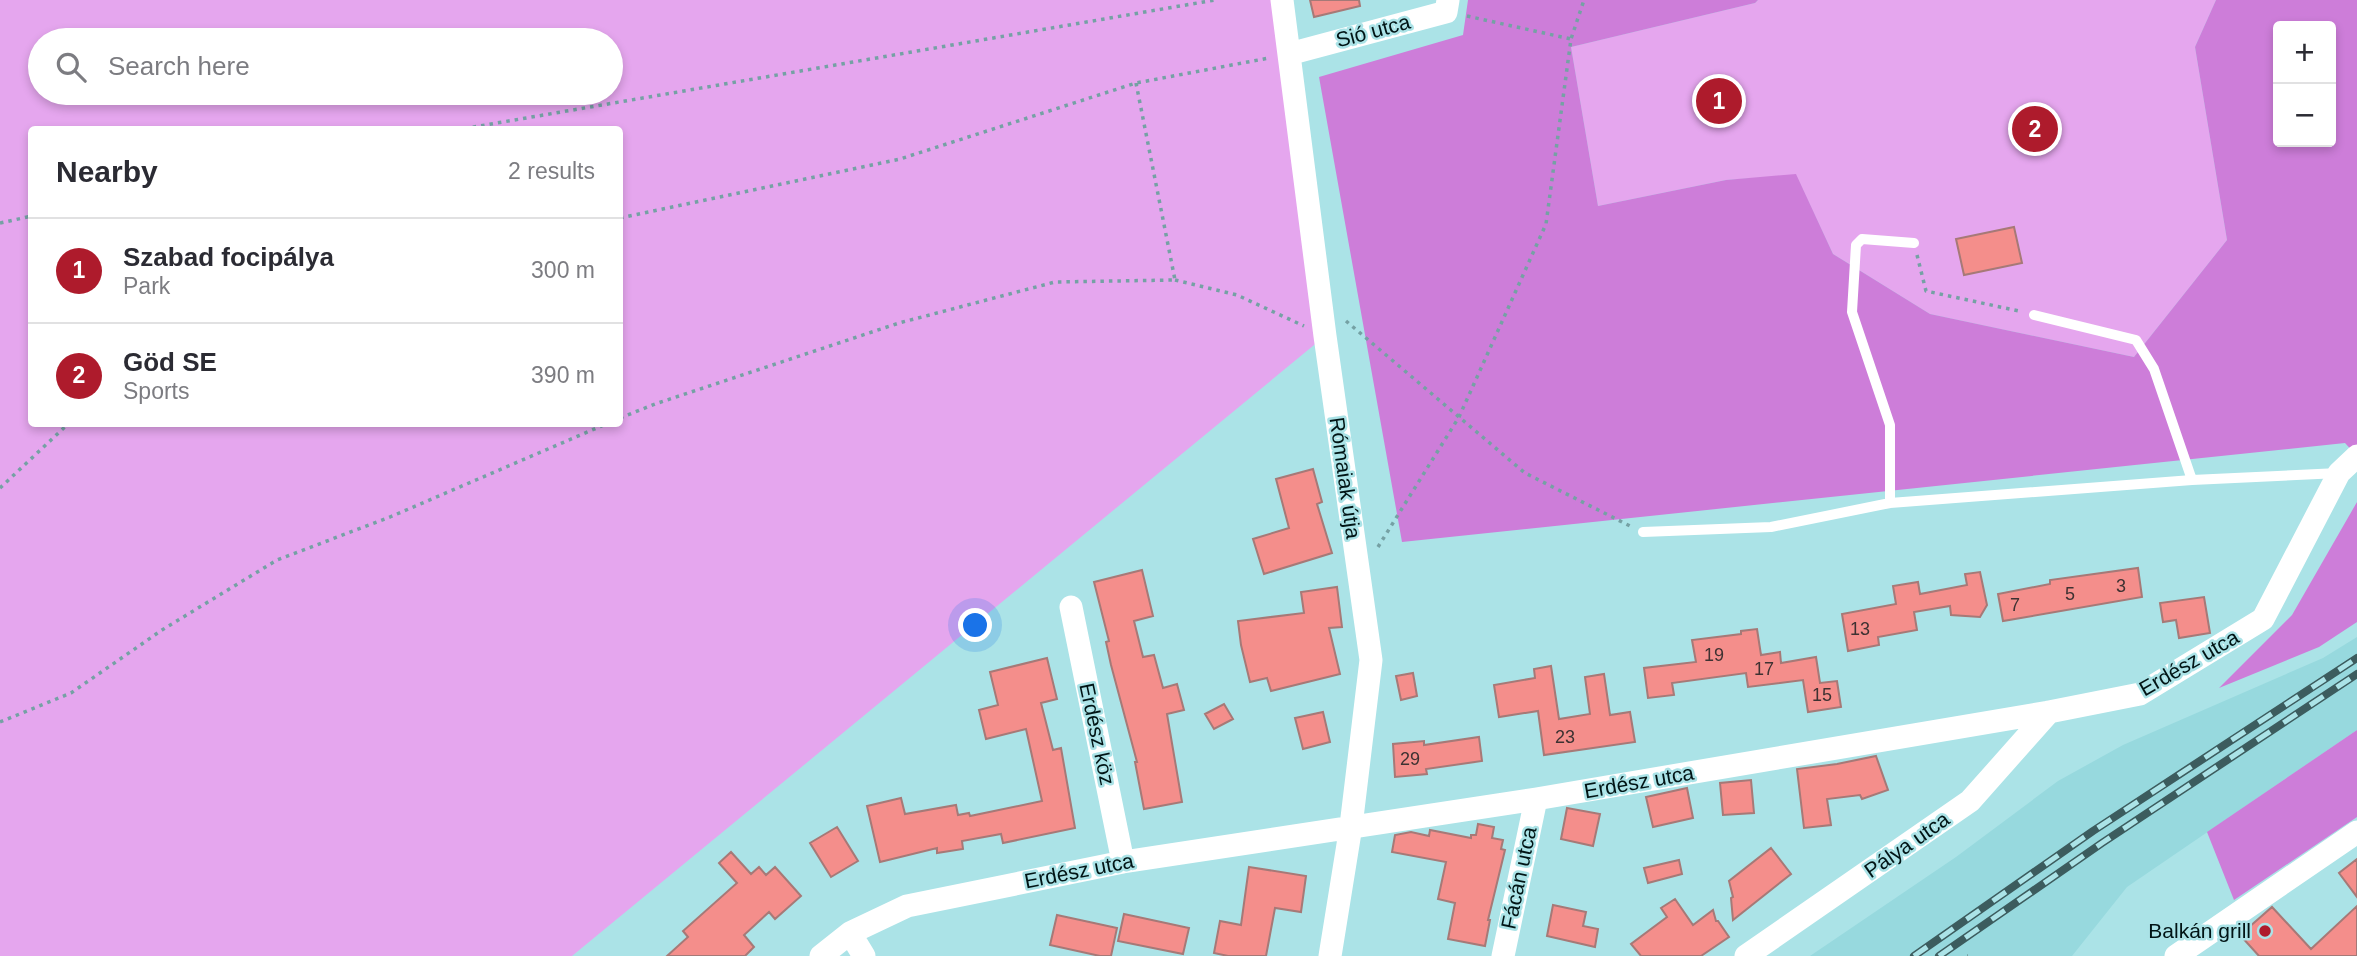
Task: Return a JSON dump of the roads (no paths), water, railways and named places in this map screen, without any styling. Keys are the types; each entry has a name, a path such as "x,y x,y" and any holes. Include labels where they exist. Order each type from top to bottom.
{"street":[{"name":"Rómaiak útja","path":"1282,0 1320,299 1371,660 1350,826 1329,956"},
{"name":"Sió utca","path":"1289,54 1447,6"},
{"name":"Erdész utca","path":"821,956 850,933 907,906 1123,862 1536,799 2049,712 2140,694 2263,619 2339,472 2357,456"},
{"name":"Erdész köz","path":"1071,607 1123,862"},
{"name":"Pálya utca","path":"1746,956 1970,801 2049,712"},
{"name":"Fácán utca","path":"1503,956 1536,799"},
{"path":"2176,956 2357,832"},
{"path":"850,933 864,956"}],"lane":[{"path":"1890,503 1890,425 1852,312 1856,245 1862,239 1914,243"},
{"path":"2034,315 2136,340 2154,369 2192,480"},
{"path":"1643,532 1771,527 1890,503 2192,480 2339,472"}],"railway":[{"path":"1914,956 2093,831 2357,658"},
{"path":"1939,956 2102,843 2357,674"}],"place":[{"name":"Szabad focipálya","path":"1719,101"},
{"name":"Göd SE","path":"2035,129"},
{"name":"Balkán grill","path":"2265,931"}]}
